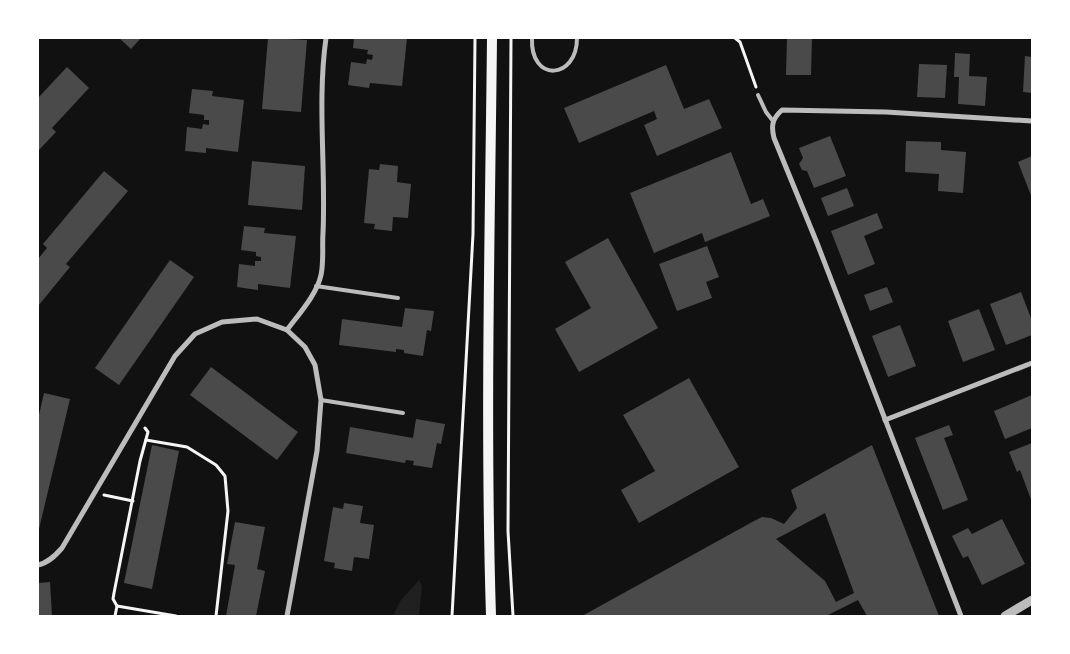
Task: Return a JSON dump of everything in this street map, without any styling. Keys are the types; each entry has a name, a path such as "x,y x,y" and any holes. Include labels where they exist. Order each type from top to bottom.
{"main road":[{"path":"491,616 488,544 487,302 492,38"}],"street":[{"path":"287,330 308,303 321,276 324,222 322,100 326,38"},
{"path":"961,616 774,138 772,130 773,121 782,110 886,112 1032,121"},
{"path":"38,565 44,564 62,548 175,356 195,334 222,322 257,319 287,330 305,347 315,366 321,400 318,451 287,616"},
{"path":"885,420 1032,363"},
{"path":"1005,616 1032,600"}],"lane":[{"path":"532,38 532,48 538,64 549,71 562,69 572,61 577,38"},
{"path":"758,95 766,112 773,121"},
{"path":"316,286 398,298"},
{"path":"321,400 404,413"}],"path":[{"path":"452,616 473,234 475,38"},
{"path":"511,38 508,532 513,616"},
{"path":"735,38 740,42 758,95"},
{"path":"115,616 117,606 113,599 148,432 136,421"},
{"path":"146,440 187,447 216,465 225,476 228,511 216,616"},
{"path":"96,490 106,496 133,501"},
{"path":"117,606 176,616"}],"shaded area":[{"path":"419,580 422,586 419,616 393,616 401,600"}],"building":[{"path":"119,38 141,38 131,49"},
{"path":"268,38 307,40 301,112 262,109"},
{"path":"354,38 407,38 402,86 370,83 369,88 348,85 351,62 366,64 367,59 372,60 373,55 367,54 368,50 353,48"},
{"path":"787,38 812,38 811,75 786,75"},
{"path":"955,53 970,54 969,76 987,77 985,106 958,104 959,77 954,77"},
{"path":"1025,56 1032,57 1032,93 1023,92"},
{"path":"919,64 947,65 945,98 917,97"},
{"path":"666,65 684,109 709,99 722,128 657,156 644,125 657,119 654,111 579,143 564,108"},
{"path":"67,67 89,88 52,128 56,132 38,151 38,98"},
{"path":"192,89 213,91 212,96 244,100 238,152 206,148 206,153 185,151 187,127 202,129 203,124 209,125 209,120 204,120 204,115 189,113"},
{"path":"830,136 846,176 814,188 807,171 802,170 799,164 803,158 799,148"},
{"path":"906,141 941,142 941,150 966,152 963,193 938,191 939,174 905,172"},
{"path":"731,152 751,204 763,199 770,216 705,242 702,233 654,253 630,193"},
{"path":"1032,156 1032,198 1018,162"},
{"path":"252,161 305,166 302,210 248,205"},
{"path":"380,164 398,166 397,182 411,184 408,218 393,217 392,231 374,229 375,224 364,223 369,169 379,170"},
{"path":"104,171 128,191 66,264 70,267 38,306 38,259 47,248 43,244"},
{"path":"847,188 854,206 828,216 821,198"},
{"path":"877,213 883,228 864,236 875,264 848,275 831,231"},
{"path":"244,226 265,228 264,233 296,236 290,288 258,284 258,290 237,287 239,264 255,266 255,261 261,261 261,257 256,256 256,252 241,250"},
{"path":"608,238 658,328 579,372 555,329 591,308 565,262"},
{"path":"707,246 719,277 706,282 712,298 677,311 659,264"},
{"path":"170,260 194,277 119,385 95,368"},
{"path":"887,287 893,302 870,311 864,295"},
{"path":"1021,292 1032,321 1032,335 1006,345 990,304"},
{"path":"405,308 434,311 431,331 427,330 423,356 404,353 404,350 396,349 396,352 339,345 342,319 402,327"},
{"path":"979,309 995,350 963,362 948,321"},
{"path":"900,325 916,366 888,377 872,336"},
{"path":"211,367 298,432 277,460 190,395"},
{"path":"689,378 739,467 639,523 621,490 655,471 623,415"},
{"path":"44,393 70,399 39,529 38,419"},
{"path":"1032,395 1032,428 1005,439 994,411"},
{"path":"416,419 445,424 441,444 437,443 432,468 413,465 414,461 406,460 405,463 346,453 350,427 413,438"},
{"path":"949,425 953,435 944,438 968,500 943,510 915,438"},
{"path":"1032,443 1032,502 1020,470 1017,472 1009,452"},
{"path":"152,445 179,451 152,589 124,583"},
{"path":"872,445 939,616 867,616 858,600 826,616 582,616 762,517 771,518 784,524 797,508 791,490","holes":["825,513 854,593 836,602 825,581 776,539"]},
{"path":"344,503 363,506 360,523 374,525 369,559 354,557 352,571 334,568 335,563 324,561 333,507 343,509"},
{"path":"1002,519 1025,564 982,585 968,556 963,558 952,536 968,528 972,534"},
{"path":"235,522 265,527 257,569 265,571 256,616 226,616 235,565 227,564"},
{"path":"50,582 52,616 38,616 38,583"}]}
